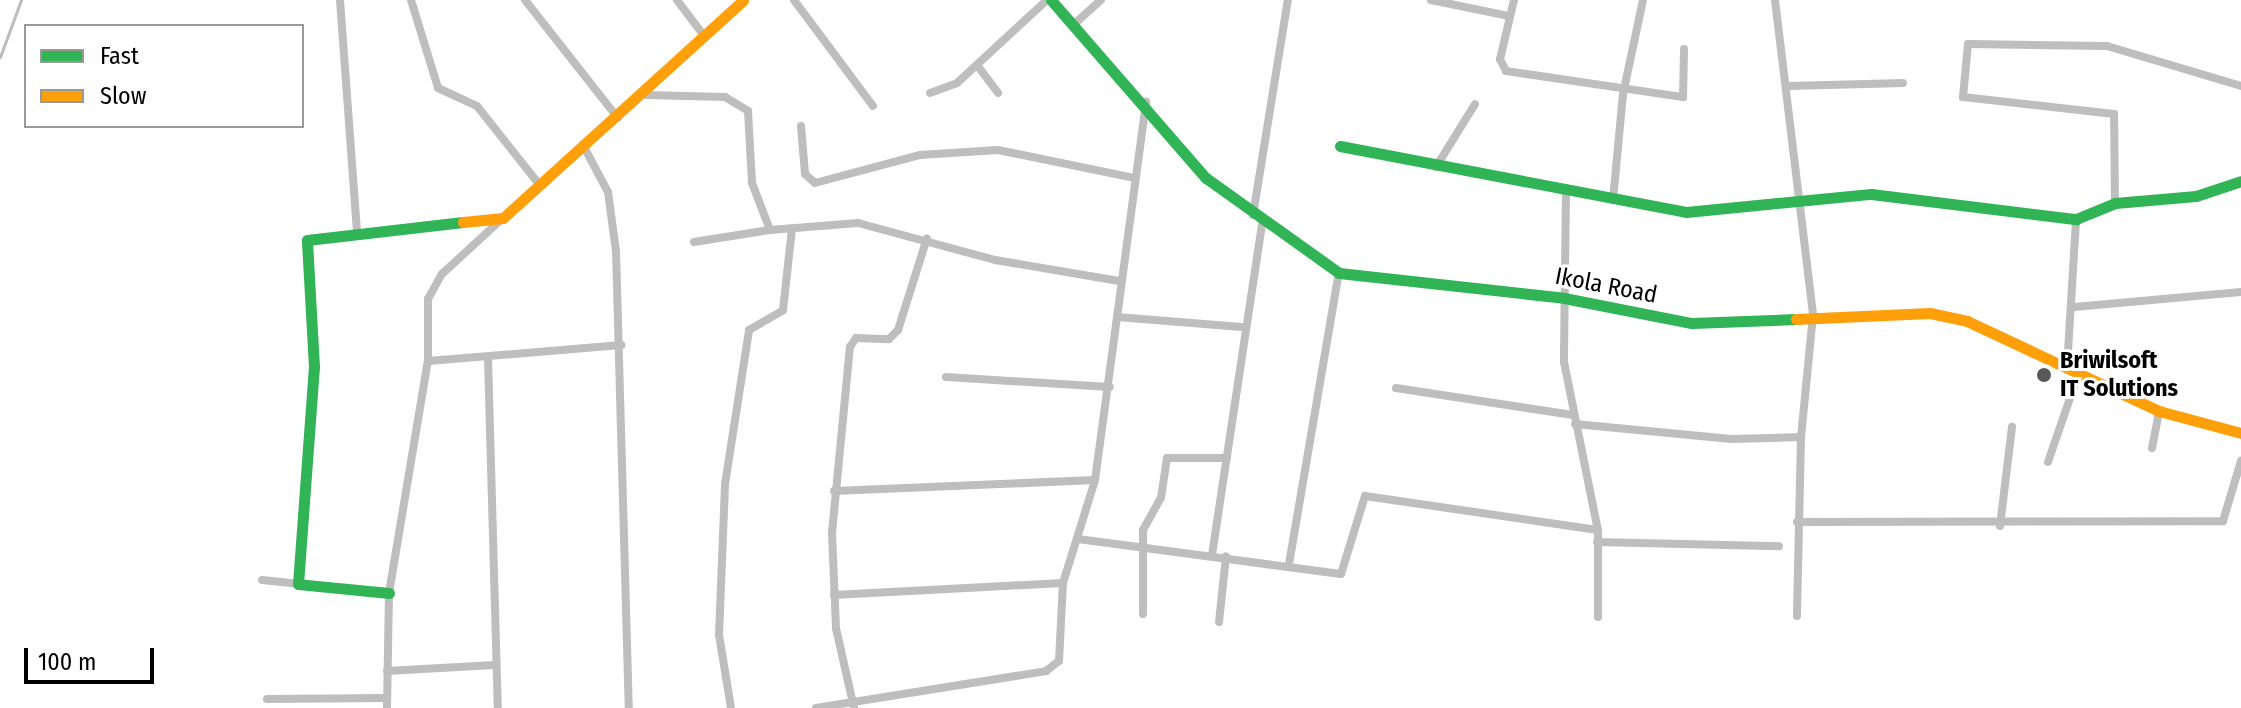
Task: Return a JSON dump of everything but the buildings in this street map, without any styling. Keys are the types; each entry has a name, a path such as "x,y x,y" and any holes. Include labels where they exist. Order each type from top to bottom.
{"street":[{"path":"340,0 357,231"},
{"path":"411,0 438,88 477,106 538,183"},
{"path":"525,0 618,118"},
{"path":"677,0 705,37"},
{"path":"267,699 387,703 389,593 428,361 423,333 435,284 538,183 646,95 743,0"},
{"path":"794,0 873,106"},
{"path":"930,93 977,65 1049,0"},
{"name":"Ikola Road","path":"1049,0 1146,101 1206,178 1257,220 1339,273 1564,298 1692,323 1813,315 1930,313 1967,321 2159,411 2241,433"},
{"path":"1072,26 1101,0"},
{"path":"1212,555 1265,177 1271,79 1288,0"},
{"path":"1431,0 1509,16"},
{"path":"1514,0 1499,67 1623,94 1684,96 1684,49"},
{"path":"1613,200 1623,94 1643,0"},
{"path":"1775,0 1804,199 1813,315 1801,437 1797,616"},
{"path":"2115,203 2114,114 1963,97 1968,44 2107,46 2241,86"},
{"path":"977,65 998,93"},
{"path":"1789,86 1903,83"},
{"path":"646,95 725,97 748,111 754,191 770,230"},
{"path":"816,708 1053,670 1063,583 1095,480 1110,387 1119,281 1146,101"},
{"path":"1436,167 1475,104"},
{"path":"801,126 805,174 822,184 920,155 998,150 1135,178"},
{"path":"583,145 608,192 621,345 629,708"},
{"path":"1340,146 1613,200 1726,213 1804,199 1871,194 2076,219 2115,203 2196,196 2241,181"},
{"path":"1566,191 1564,298 1574,420 1598,530 1598,617"},
{"path":"298,584 314,367 306,247 312,234 503,218"},
{"path":"2067,368 2074,307 2076,219"},
{"path":"694,242 770,230 858,223 927,238 995,260 1119,281"},
{"path":"731,708 719,635 725,484 749,330 783,310 792,228"},
{"path":"853,704 834,595 834,491 850,347 856,338 889,339 898,330 927,238"},
{"path":"1289,564 1339,273"},
{"path":"2074,307 2241,292"},
{"path":"1117,317 1242,327"},
{"path":"428,361 621,345"},
{"path":"488,358 498,708"},
{"path":"2048,462 2078,375"},
{"path":"946,377 1110,387"},
{"path":"1396,388 1574,420 1731,439 1801,437"},
{"path":"2152,448 2159,411"},
{"path":"2000,526 2012,427"},
{"path":"1143,614 1143,530 1161,498 1167,458 1227,458"},
{"path":"1797,522 1943,517 2000,526 2223,521 2241,461"},
{"path":"834,491 1095,480"},
{"path":"1078,539 1145,545 1345,573 1365,496 1598,530"},
{"path":"1597,542 1779,546"},
{"path":"1219,622 1226,556"},
{"path":"262,580 389,593"},
{"path":"834,595 1063,583"},
{"path":"387,671 495,665"}],"waterway":[{"path":"0,57 21,0"}],"traffic: fast":[{"path":"1051,0 1206,178 1339,273 1564,298 1692,323 1796,319"},
{"path":"1340,146 1686,212 1871,194 2076,219 2115,203 2196,196 2241,181"},
{"path":"389,593 298,584 314,367 307,240 463,222"}],"traffic: slow":[{"path":"463,222 503,218 743,0"},
{"path":"1796,319 1930,313 1967,321 2159,411 2241,433"}],"place":[{"name":"Briwilsoft IT Solutions","path":"2044,375"}]}
